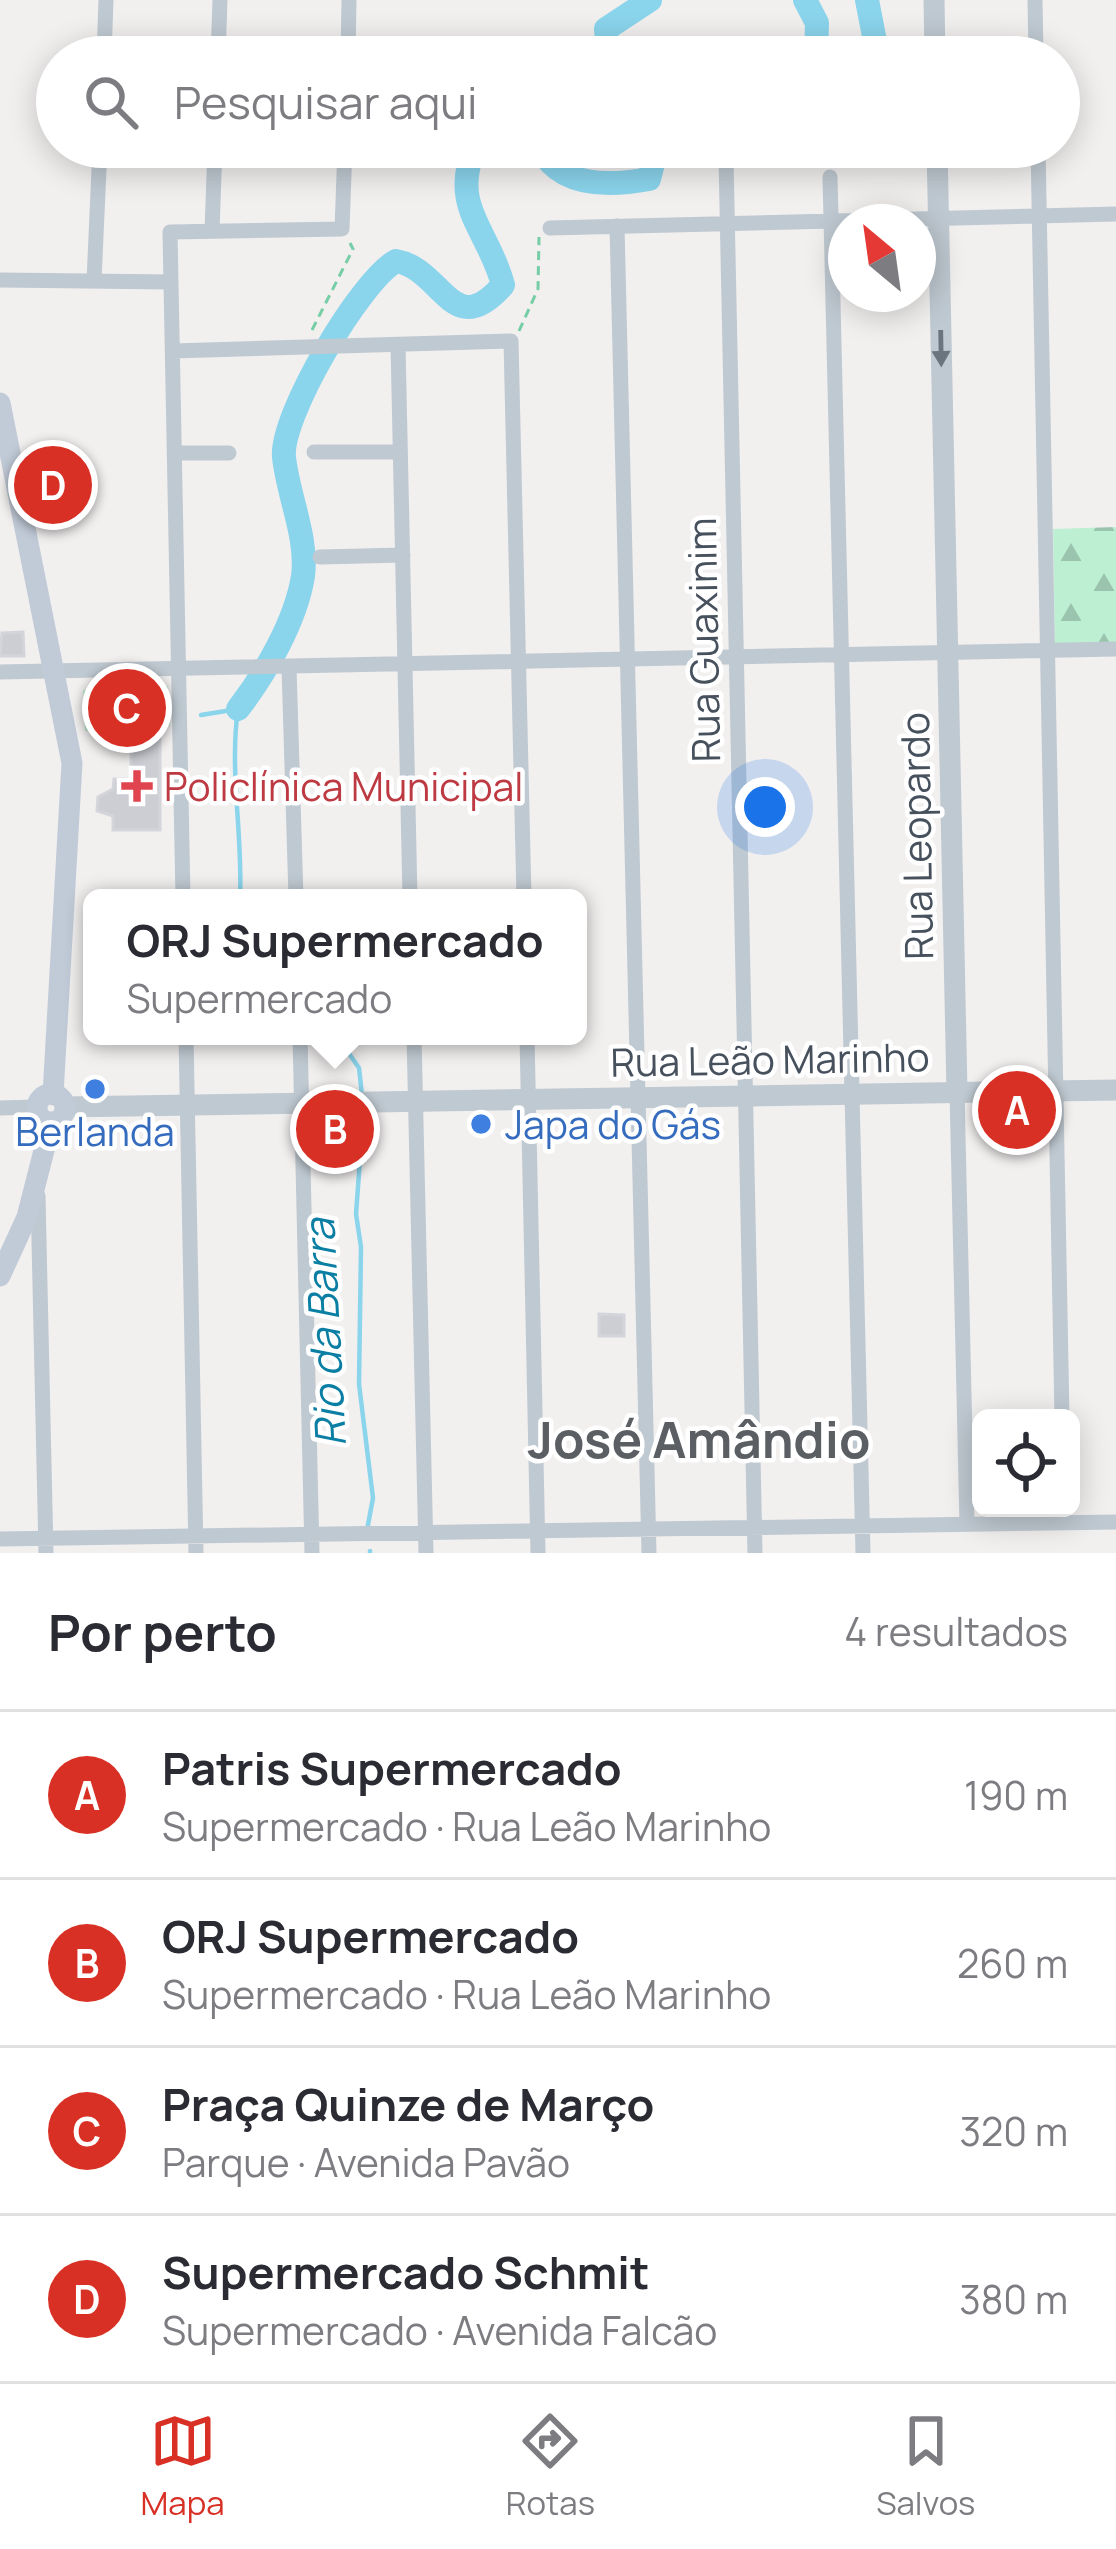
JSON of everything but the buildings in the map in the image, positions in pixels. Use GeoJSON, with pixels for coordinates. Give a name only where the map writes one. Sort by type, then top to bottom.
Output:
{"type":"FeatureCollection","features":[{"type":"Feature","properties":{"kind":"main road"},"geometry":{"type":"LineString","coordinates":[[0,403],[57,672],[72,790],[52,1108],[38,1180],[0,1276]]}},
{"type":"Feature","properties":{"kind":"street"},"geometry":{"type":"LineString","coordinates":[[105,36],[106,0]]}},
{"type":"Feature","properties":{"kind":"street"},"geometry":{"type":"LineString","coordinates":[[219,36],[220,0]]}},
{"type":"Feature","properties":{"kind":"street"},"geometry":{"type":"LineString","coordinates":[[349,36],[350,0]]}},
{"type":"Feature","properties":{"kind":"street"},"geometry":{"type":"LineString","coordinates":[[934,0],[935,36]]}},
{"type":"Feature","properties":{"kind":"street"},"geometry":{"type":"LineString","coordinates":[[1035,0],[1036,36]]}},
{"type":"Feature","properties":{"kind":"street"},"geometry":{"type":"LineString","coordinates":[[94,281],[99,168]]}},
{"type":"Feature","properties":{"kind":"street"},"geometry":{"type":"LineString","coordinates":[[212,231],[214,168]]}},
{"type":"Feature","properties":{"kind":"street"},"geometry":{"type":"LineString","coordinates":[[183,889],[170,232],[342,229],[344,168]]}},
{"type":"Feature","properties":{"kind":"street","name":"Rua Guaxinim"},"geometry":{"type":"LineString","coordinates":[[726,168],[755,1553]]}},
{"type":"Feature","properties":{"kind":"street","name":"Rua Leopardo"},"geometry":{"type":"LineString","coordinates":[[937,168],[967,1524]]}},
{"type":"Feature","properties":{"kind":"street"},"geometry":{"type":"LineString","coordinates":[[1039,168],[1062,1409]]}},
{"type":"Feature","properties":{"kind":"street"},"geometry":{"type":"LineString","coordinates":[[830,177],[831,204]]}},
{"type":"Feature","properties":{"kind":"street"},"geometry":{"type":"LineString","coordinates":[[938,218],[1116,214]]}},
{"type":"Feature","properties":{"kind":"street"},"geometry":{"type":"LineString","coordinates":[[550,228],[828,221]]}},
{"type":"Feature","properties":{"kind":"street"},"geometry":{"type":"LineString","coordinates":[[617,226],[649,1553]]}},
{"type":"Feature","properties":{"kind":"street"},"geometry":{"type":"LineString","coordinates":[[0,280],[171,282]]}},
{"type":"Feature","properties":{"kind":"street"},"geometry":{"type":"LineString","coordinates":[[833,312],[863,1553]]}},
{"type":"Feature","properties":{"kind":"street"},"geometry":{"type":"LineString","coordinates":[[172,351],[511,341],[524,889]]}},
{"type":"Feature","properties":{"kind":"street"},"geometry":{"type":"LineString","coordinates":[[398,345],[410,889]]}},
{"type":"Feature","properties":{"kind":"street"},"geometry":{"type":"LineString","coordinates":[[314,452],[400,452]]}},
{"type":"Feature","properties":{"kind":"street"},"geometry":{"type":"LineString","coordinates":[[175,454],[229,453]]}},
{"type":"Feature","properties":{"kind":"street"},"geometry":{"type":"LineString","coordinates":[[320,557],[403,555]]}},
{"type":"Feature","properties":{"kind":"street"},"geometry":{"type":"LineString","coordinates":[[0,672],[1116,649]]}},
{"type":"Feature","properties":{"kind":"street"},"geometry":{"type":"LineString","coordinates":[[289,667],[296,889]]}},
{"type":"Feature","properties":{"kind":"street"},"geometry":{"type":"LineString","coordinates":[[186,1045],[196,1545]]}},
{"type":"Feature","properties":{"kind":"street"},"geometry":{"type":"LineString","coordinates":[[300,1045],[312,1553]]}},
{"type":"Feature","properties":{"kind":"street"},"geometry":{"type":"LineString","coordinates":[[413,1045],[426,1553]]}},
{"type":"Feature","properties":{"kind":"street"},"geometry":{"type":"LineString","coordinates":[[526,1045],[538,1553]]}},
{"type":"Feature","properties":{"kind":"street","name":"Rua Leão Marinho"},"geometry":{"type":"LineString","coordinates":[[52,1108],[1116,1090]]}},
{"type":"Feature","properties":{"kind":"street"},"geometry":{"type":"LineString","coordinates":[[0,1108],[52,1108]]}},
{"type":"Feature","properties":{"kind":"street"},"geometry":{"type":"LineString","coordinates":[[38,1180],[46,1546]]}},
{"type":"Feature","properties":{"kind":"street"},"geometry":{"type":"LineString","coordinates":[[0,1539],[46,1546],[196,1545],[312,1534],[967,1524],[1052,1517]]}},
{"type":"Feature","properties":{"kind":"street"},"geometry":{"type":"LineString","coordinates":[[1073,1517],[1116,1522]]}},
{"type":"Feature","properties":{"kind":"path"},"geometry":{"type":"LineString","coordinates":[[511,341],[533,305],[539,237],[550,228]]}},
{"type":"Feature","properties":{"kind":"path"},"geometry":{"type":"LineString","coordinates":[[303,347],[351,254],[342,229]]}},
{"type":"Feature","properties":{"kind":"green space"},"geometry":{"type":"Polygon","coordinates":[[[1116,527],[1116,644],[1055,646],[1053,529],[1116,527]]]}},
{"type":"Feature","properties":{"kind":"green space"},"geometry":{"type":"Polygon","coordinates":[[[168,686],[170,726],[85,731],[83,690],[168,686]]]}},
{"type":"Feature","properties":{"kind":"waterway","name":"Rio da Barra"},"geometry":{"type":"LineString","coordinates":[[606,36],[606,29],[650,0]]}},
{"type":"Feature","properties":{"kind":"waterway","name":"Rio da Barra"},"geometry":{"type":"LineString","coordinates":[[805,0],[817,23],[817,36]]}},
{"type":"Feature","properties":{"kind":"waterway","name":"Rio da Barra"},"geometry":{"type":"LineString","coordinates":[[867,0],[874,36]]}},
{"type":"Feature","properties":{"kind":"waterway","name":"Rio da Barra"},"geometry":{"type":"LineString","coordinates":[[238,709],[278,646],[299,593],[303,546],[286,472],[286,438],[325,351],[363,294],[396,261],[425,276],[459,305],[471,307],[486,301],[503,285],[469,203],[468,168]]}},
{"type":"Feature","properties":{"kind":"waterway","name":"Rio da Barra"},"geometry":{"type":"LineString","coordinates":[[557,168],[603,183],[649,179],[652,168]]}},
{"type":"Feature","properties":{"kind":"waterway","name":"Rio da Barra"},"geometry":{"type":"LineString","coordinates":[[201,715],[238,709],[240,889]]}},
{"type":"Feature","properties":{"kind":"waterway","name":"Rio da Barra"},"geometry":{"type":"LineString","coordinates":[[343,1045],[359,1068],[362,1095]]}},
{"type":"Feature","properties":{"kind":"waterway","name":"Rio da Barra"},"geometry":{"type":"LineString","coordinates":[[362,1133],[356,1214],[361,1247],[359,1384],[373,1498],[367,1530]]}},
{"type":"Feature","properties":{"kind":"place","name":"Supermercado Schmit"},"geometry":{"type":"Point","coordinates":[53,485]}},
{"type":"Feature","properties":{"kind":"place","name":"Praça Quinze de Março"},"geometry":{"type":"Point","coordinates":[127,708]}},
{"type":"Feature","properties":{"kind":"place","name":"Policlínica Municipal"},"geometry":{"type":"Point","coordinates":[137,786]}},
{"type":"Feature","properties":{"kind":"place","name":"Berlanda"},"geometry":{"type":"Point","coordinates":[95,1089]}},
{"type":"Feature","properties":{"kind":"place","name":"Patris Supermercado"},"geometry":{"type":"Point","coordinates":[1017,1110]}},
{"type":"Feature","properties":{"kind":"place","name":"Japa do Gás"},"geometry":{"type":"Point","coordinates":[481,1124]}},
{"type":"Feature","properties":{"kind":"place","name":"ORJ Supermercado"},"geometry":{"type":"Point","coordinates":[335,1129]}},
{"type":"Feature","properties":{"kind":"district","name":"José Amândio"},"geometry":{"type":"Point","coordinates":[699,1438]}}]}
